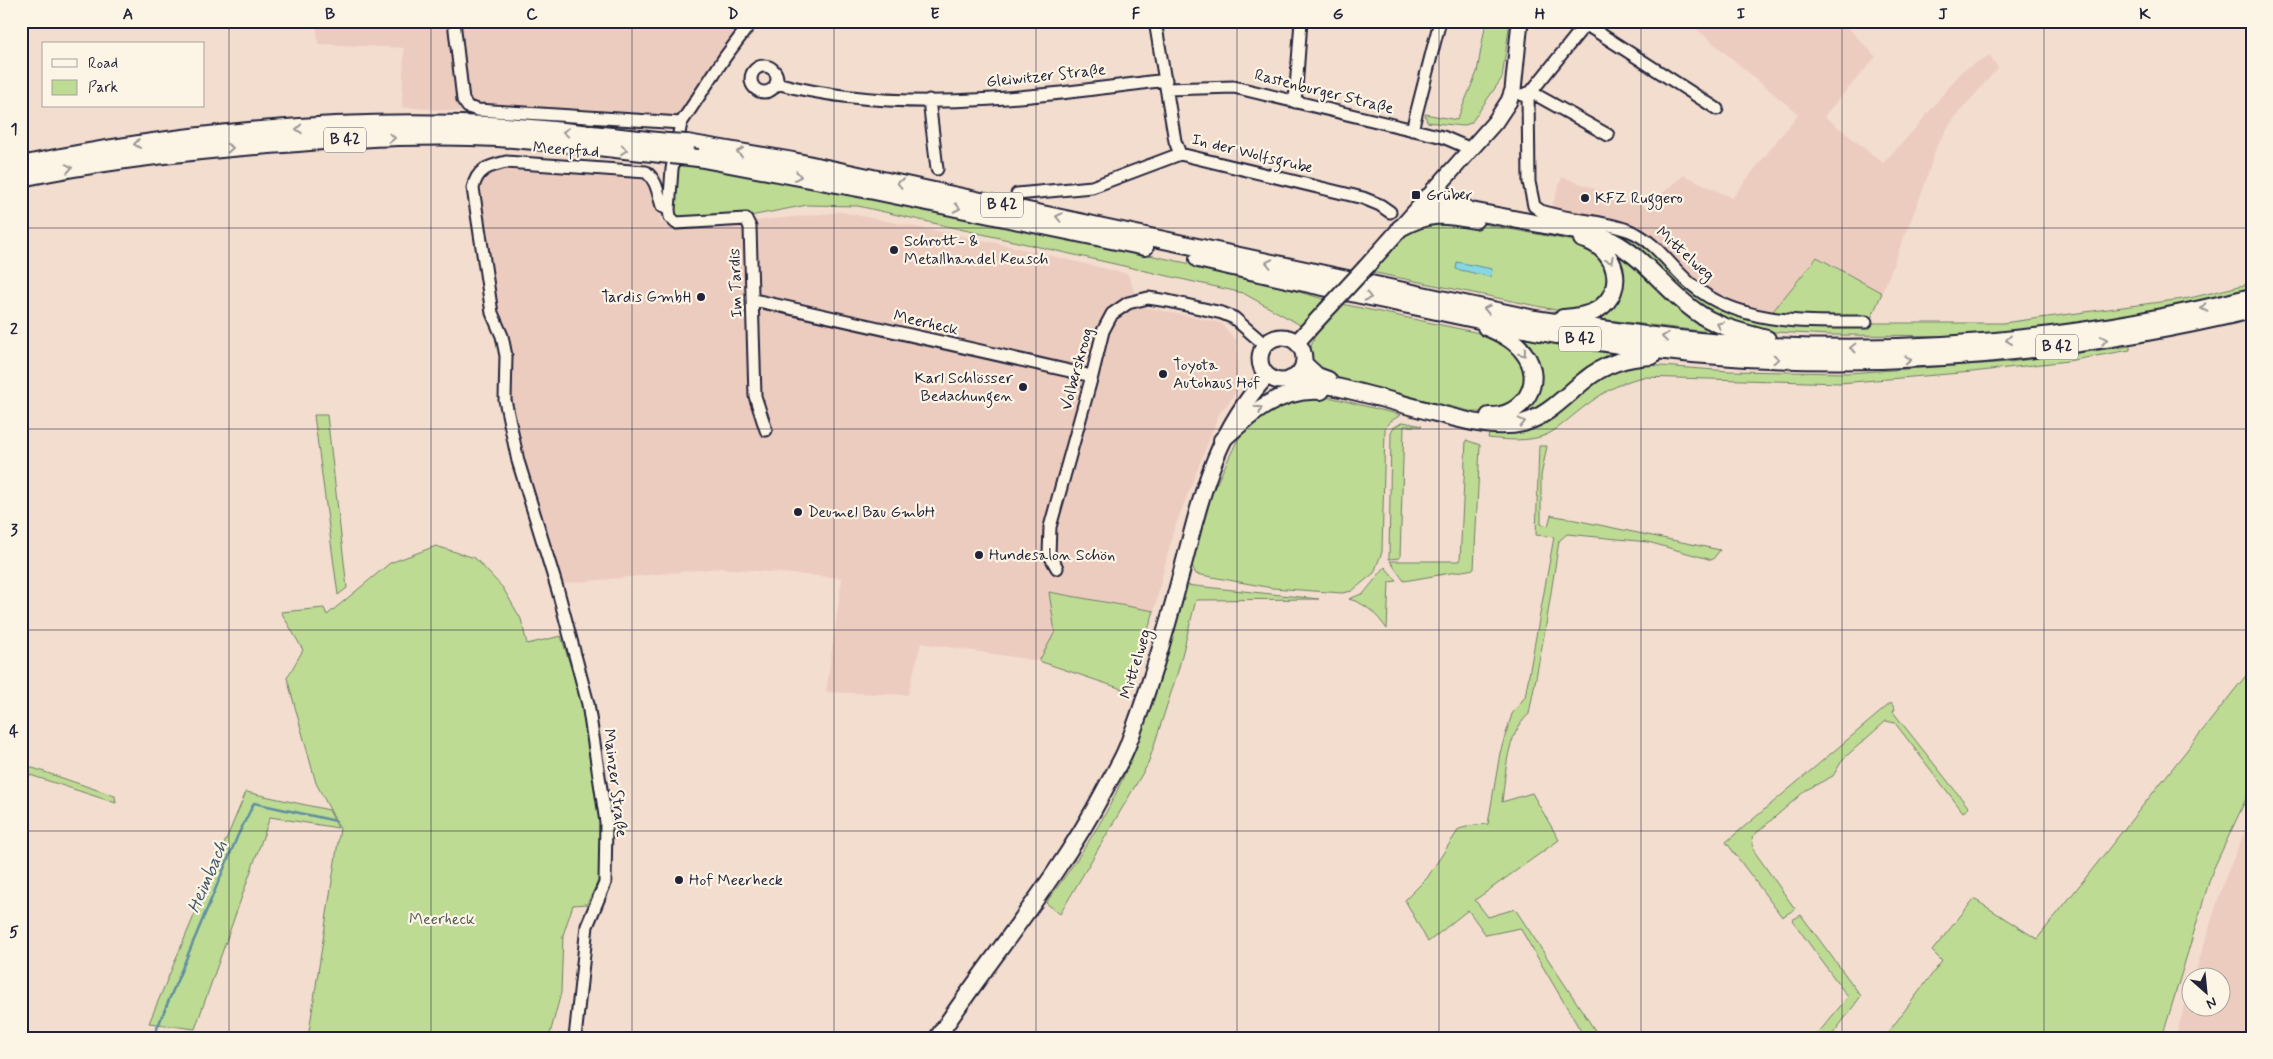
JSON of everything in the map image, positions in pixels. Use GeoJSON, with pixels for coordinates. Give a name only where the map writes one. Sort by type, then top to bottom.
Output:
{"type":"FeatureCollection","features":[{"type":"Feature","properties":{"kind":"highway","name":"B 42"},"geometry":{"type":"LineString","coordinates":[[21,165],[146,143],[218,135],[355,124],[491,125],[669,148],[698,158],[1020,221],[1468,318],[1551,334],[1692,354],[1752,358],[1859,361],[1971,357],[2106,340],[2193,324],[2252,310]]}},
{"type":"Feature","properties":{"kind":"highway","name":"B 42"},"geometry":{"type":"LineString","coordinates":[[21,178],[148,156],[219,148],[354,139],[496,138],[669,148],[686,143],[793,161],[1535,319],[1690,340],[1801,347],[1894,347],[2002,341],[2148,320],[2252,297]]}},
{"type":"Feature","properties":{"kind":"highway"},"geometry":{"type":"LineString","coordinates":[[1431,193],[1436,209],[1446,215]]}},
{"type":"Feature","properties":{"kind":"highway"},"geometry":{"type":"LineString","coordinates":[[1431,193],[1471,211],[1602,236],[1639,257],[1695,311],[1718,324],[1801,347]]}},
{"type":"Feature","properties":{"kind":"highway"},"geometry":{"type":"LineString","coordinates":[[1400,228],[1426,216],[1446,215],[1585,240],[1596,244],[1608,255],[1616,272],[1616,280],[1611,297],[1605,305],[1585,315],[1535,319]]}},
{"type":"Feature","properties":{"kind":"highway"},"geometry":{"type":"LineString","coordinates":[[1304,364],[1317,376],[1323,378],[1458,412],[1495,416],[1512,412],[1525,401],[1532,388],[1533,374],[1529,360],[1514,342],[1468,318]]}},
{"type":"Feature","properties":{"kind":"highway"},"geometry":{"type":"LineString","coordinates":[[1292,380],[1356,393],[1465,420],[1512,424],[1530,421],[1545,413],[1585,379],[1611,364],[1641,356],[1692,354]]}},
{"type":"Feature","properties":{"kind":"highway"},"geometry":{"type":"LineString","coordinates":[[1222,440],[1254,412],[1278,398],[1308,391],[1342,394],[1356,393]]}},
{"type":"Feature","properties":{"kind":"main road"},"geometry":{"type":"LineString","coordinates":[[1297,342],[1495,122],[1509,102],[1512,95],[1520,21]]}},
{"type":"Feature","properties":{"kind":"main road"},"geometry":{"type":"LineString","coordinates":[[1280,337],[1289,338],[1297,342],[1304,352],[1304,364],[1300,373],[1292,380],[1278,381],[1267,376],[1260,363],[1261,353],[1265,345],[1272,339],[1280,337]]}},
{"type":"Feature","properties":{"kind":"main road","name":"Mittelweg"},"geometry":{"type":"LineString","coordinates":[[937,1038],[967,992],[1053,876],[1086,825],[1126,749],[1152,676],[1204,490],[1222,440],[1246,400],[1267,376]]}},
{"type":"Feature","properties":{"kind":"street"},"geometry":{"type":"LineString","coordinates":[[454,21],[462,100],[468,107],[478,110],[681,123]]}},
{"type":"Feature","properties":{"kind":"street"},"geometry":{"type":"LineString","coordinates":[[669,210],[672,169],[681,123],[724,57],[752,21]]}},
{"type":"Feature","properties":{"kind":"street"},"geometry":{"type":"LineString","coordinates":[[1155,21],[1175,141],[1180,154]]}},
{"type":"Feature","properties":{"kind":"street"},"geometry":{"type":"LineString","coordinates":[[1295,102],[1301,21]]}},
{"type":"Feature","properties":{"kind":"street"},"geometry":{"type":"LineString","coordinates":[[1412,130],[1440,21]]}},
{"type":"Feature","properties":{"kind":"street"},"geometry":{"type":"LineString","coordinates":[[1529,93],[1587,23],[1717,109]]}},
{"type":"Feature","properties":{"kind":"street","name":"Gleiwitzer Straße"},"geometry":{"type":"LineString","coordinates":[[776,84],[814,93],[865,99],[929,100],[1037,96],[1167,84]]}},
{"type":"Feature","properties":{"kind":"street","name":"Rastenburger Straße"},"geometry":{"type":"LineString","coordinates":[[1167,84],[1234,87],[1443,137],[1471,149]]}},
{"type":"Feature","properties":{"kind":"street"},"geometry":{"type":"LineString","coordinates":[[1512,95],[1529,93],[1608,135]]}},
{"type":"Feature","properties":{"kind":"street","name":"Mittelweg"},"geometry":{"type":"LineString","coordinates":[[1529,93],[1529,182],[1534,206],[1541,211],[1631,231],[1649,242],[1684,278],[1712,301],[1748,314],[1770,319],[1866,322]]}},
{"type":"Feature","properties":{"kind":"street"},"geometry":{"type":"LineString","coordinates":[[929,100],[937,169]]}},
{"type":"Feature","properties":{"kind":"street","name":"In der Wolfsgrube"},"geometry":{"type":"LineString","coordinates":[[1017,194],[1092,187],[1180,154],[1363,198],[1380,205],[1390,212]]}},
{"type":"Feature","properties":{"kind":"street","name":"Meerpfad"},"geometry":{"type":"LineString","coordinates":[[558,592],[518,461],[505,400],[506,356],[502,336],[492,313],[473,188],[474,182],[488,166],[506,162],[646,172],[652,176],[655,182],[662,206],[669,210]]}},
{"type":"Feature","properties":{"kind":"street","name":"Im Tardis"},"geometry":{"type":"LineString","coordinates":[[669,210],[670,217],[676,223],[746,219],[750,227],[754,300],[755,396],[766,430]]}},
{"type":"Feature","properties":{"kind":"street","name":"Volberskroog"},"geometry":{"type":"LineString","coordinates":[[1057,568],[1050,554],[1050,527],[1092,376],[1102,331],[1112,314],[1128,303],[1148,298],[1222,313],[1234,318],[1265,345]]}},
{"type":"Feature","properties":{"kind":"street","name":"Meerheck"},"geometry":{"type":"LineString","coordinates":[[754,300],[1092,376]]}},
{"type":"Feature","properties":{"kind":"street","name":"Mainzer Straße"},"geometry":{"type":"LineString","coordinates":[[558,592],[588,704],[606,822],[605,883],[587,926],[575,1038]]}},
{"type":"Feature","properties":{"kind":"shaded area"},"geometry":{"type":"Polygon","coordinates":[[[316,21],[752,21],[682,129],[402,107],[404,48],[318,44],[316,21]]]}},
{"type":"Feature","properties":{"kind":"shaded area"},"geometry":{"type":"Polygon","coordinates":[[[1687,21],[1842,21],[1876,57],[1824,116],[1883,163],[1914,130],[1962,71],[1990,55],[1998,68],[1952,121],[1936,147],[1924,187],[1882,293],[1817,257],[1769,316],[1712,299],[1550,212],[1562,177],[1646,207],[1684,175],[1732,198],[1798,114],[1687,21]]]}},
{"type":"Feature","properties":{"kind":"shaded area"},"geometry":{"type":"Polygon","coordinates":[[[495,169],[647,180],[656,194],[661,223],[687,228],[841,212],[1001,244],[1128,274],[1140,306],[1221,323],[1237,341],[1237,390],[1219,414],[1173,532],[1154,611],[1050,592],[1055,632],[1039,661],[921,643],[908,695],[826,692],[842,578],[720,568],[560,584],[508,401],[509,362],[489,259],[481,185],[495,169]]]}},
{"type":"Feature","properties":{"kind":"shaded area"},"geometry":{"type":"Polygon","coordinates":[[[2252,814],[2252,1038],[2179,1038],[2176,1035],[2182,1016],[2230,1016],[2230,966],[2197,966],[2224,881],[2252,814]]]}},
{"type":"Feature","properties":{"kind":"green space"},"geometry":{"type":"Polygon","coordinates":[[[1486,21],[1510,21],[1502,78],[1471,123],[1462,126],[1427,122],[1425,114],[1457,120],[1477,72],[1486,21]]]}},
{"type":"Feature","properties":{"kind":"green space"},"geometry":{"type":"Polygon","coordinates":[[[678,162],[871,195],[1228,272],[1324,299],[1302,326],[1243,293],[858,206],[807,205],[745,217],[680,220],[672,211],[678,162]]]}},
{"type":"Feature","properties":{"kind":"green space"},"geometry":{"type":"Polygon","coordinates":[[[1550,212],[1625,225],[1712,299],[1769,316],[1817,257],[1882,293],[1869,323],[2003,323],[2190,298],[2252,283],[2252,291],[2088,324],[1972,336],[1830,335],[1757,331],[1706,312],[1674,285],[1550,212]]]}},
{"type":"Feature","properties":{"kind":"green space"},"geometry":{"type":"Polygon","coordinates":[[[1455,219],[1580,242],[1599,252],[1611,276],[1604,296],[1583,310],[1561,311],[1371,272],[1395,243],[1416,225],[1455,219]]]}},
{"type":"Feature","properties":{"kind":"green space"},"geometry":{"type":"Polygon","coordinates":[[[1607,245],[1726,334],[1590,318],[1612,303],[1607,245]]]}},
{"type":"Feature","properties":{"kind":"green space"},"geometry":{"type":"Polygon","coordinates":[[[1342,304],[1484,334],[1510,347],[1515,352],[1522,364],[1528,384],[1513,405],[1486,412],[1474,412],[1335,379],[1311,363],[1310,354],[1311,345],[1319,330],[1342,304]]]}},
{"type":"Feature","properties":{"kind":"green space"},"geometry":{"type":"Polygon","coordinates":[[[1515,337],[1619,355],[1535,412],[1510,418],[1535,397],[1515,337]]]}},
{"type":"Feature","properties":{"kind":"green space"},"geometry":{"type":"Polygon","coordinates":[[[2130,346],[2130,350],[2068,361],[1972,372],[1840,383],[1643,377],[1607,391],[1546,435],[1525,440],[1488,438],[1490,430],[1506,431],[1613,372],[1631,366],[1648,365],[1729,371],[1848,373],[2010,362],[2130,346]]]}},
{"type":"Feature","properties":{"kind":"green space"},"geometry":{"type":"Polygon","coordinates":[[[1317,397],[1333,398],[1401,415],[1389,422],[1385,429],[1382,552],[1374,573],[1352,591],[1342,593],[1272,588],[1196,574],[1191,564],[1210,497],[1237,441],[1247,427],[1285,403],[1317,397]]]}},
{"type":"Feature","properties":{"kind":"green space"},"geometry":{"type":"Polygon","coordinates":[[[314,415],[327,415],[347,588],[338,595],[314,415]]]}},
{"type":"Feature","properties":{"kind":"green space"},"geometry":{"type":"Polygon","coordinates":[[[1403,422],[1422,426],[1404,426],[1400,558],[1389,559],[1391,433],[1393,428],[1403,422]]]}},
{"type":"Feature","properties":{"kind":"green space"},"geometry":{"type":"Polygon","coordinates":[[[1466,440],[1480,445],[1474,569],[1404,581],[1390,561],[1460,561],[1466,440]]]}},
{"type":"Feature","properties":{"kind":"green space"},"geometry":{"type":"Polygon","coordinates":[[[1539,446],[1547,446],[1541,476],[1541,524],[1548,526],[1551,515],[1720,550],[1712,560],[1648,542],[1567,534],[1559,541],[1546,625],[1529,714],[1521,723],[1511,743],[1502,802],[1532,793],[1559,840],[1475,900],[1488,917],[1515,909],[1600,1038],[1585,1038],[1520,928],[1486,935],[1468,910],[1428,942],[1405,900],[1427,878],[1459,829],[1488,824],[1500,753],[1512,714],[1525,697],[1554,537],[1536,535],[1539,446]]]}},
{"type":"Feature","properties":{"kind":"green space","name":"Meerheck"},"geometry":{"type":"Polygon","coordinates":[[[436,546],[475,558],[503,588],[521,619],[527,644],[561,636],[581,699],[604,833],[604,869],[587,904],[573,905],[563,935],[561,993],[550,1034],[547,1035],[547,1038],[308,1038],[340,829],[316,783],[287,678],[303,650],[281,612],[324,608],[327,615],[390,563],[436,546]]]}},
{"type":"Feature","properties":{"kind":"green space"},"geometry":{"type":"Polygon","coordinates":[[[1385,567],[1397,581],[1389,582],[1387,629],[1371,610],[1349,599],[1364,593],[1385,567]]]}},
{"type":"Feature","properties":{"kind":"green space"},"geometry":{"type":"Polygon","coordinates":[[[1186,585],[1319,599],[1196,600],[1178,671],[1148,764],[1060,914],[1046,903],[1097,828],[1132,757],[1158,684],[1186,585]]]}},
{"type":"Feature","properties":{"kind":"green space"},"geometry":{"type":"Polygon","coordinates":[[[1049,592],[1154,611],[1128,691],[1039,661],[1055,632],[1049,592]]]}},
{"type":"Feature","properties":{"kind":"green space"},"geometry":{"type":"Polygon","coordinates":[[[2252,668],[2252,786],[2212,872],[2184,966],[2180,966],[2180,978],[2162,1038],[1941,1038],[1932,1033],[1929,1038],[1884,1038],[1942,961],[1932,951],[1974,899],[2037,939],[2252,668]]]}},
{"type":"Feature","properties":{"kind":"green space"},"geometry":{"type":"Polygon","coordinates":[[[1891,703],[1895,709],[1893,712],[1969,808],[1963,812],[1895,723],[1886,721],[1843,759],[1833,776],[1806,790],[1752,837],[1754,851],[1795,909],[1782,917],[1726,842],[1891,703]]]}},
{"type":"Feature","properties":{"kind":"green space"},"geometry":{"type":"Polygon","coordinates":[[[21,764],[115,796],[116,803],[21,772],[21,764]]]}},
{"type":"Feature","properties":{"kind":"green space"},"geometry":{"type":"Polygon","coordinates":[[[246,792],[329,810],[338,828],[270,817],[195,1029],[149,1023],[246,792]]]}},
{"type":"Feature","properties":{"kind":"green space"},"geometry":{"type":"Polygon","coordinates":[[[1801,915],[1861,996],[1830,1038],[1814,1038],[1848,997],[1792,920],[1801,915]]]}},
{"type":"Feature","properties":{"kind":"water"},"geometry":{"type":"Polygon","coordinates":[[[1457,262],[1492,269],[1491,277],[1456,269],[1457,262]]]}},
{"type":"Feature","properties":{"kind":"waterway","name":"Heimbach"},"geometry":{"type":"LineString","coordinates":[[153,1038],[238,835],[254,803],[336,821]]}},
{"type":"Feature","properties":{"kind":"place","name":"Grüber"},"geometry":{"type":"Point","coordinates":[1416,195]}},
{"type":"Feature","properties":{"kind":"place","name":"KFZ Ruggero"},"geometry":{"type":"Point","coordinates":[1585,198]}},
{"type":"Feature","properties":{"kind":"place","name":"Schrott- & Metallhandel Keusch"},"geometry":{"type":"Point","coordinates":[894,250]}},
{"type":"Feature","properties":{"kind":"place","name":"Tardis GmbH"},"geometry":{"type":"Point","coordinates":[701,297]}},
{"type":"Feature","properties":{"kind":"place","name":"Toyota Autohaus Hof"},"geometry":{"type":"Point","coordinates":[1163,374]}},
{"type":"Feature","properties":{"kind":"place","name":"Karl Schlösser Bedachungen"},"geometry":{"type":"Point","coordinates":[1023,387]}},
{"type":"Feature","properties":{"kind":"place","name":"Deumel Bau GmbH"},"geometry":{"type":"Point","coordinates":[798,512]}},
{"type":"Feature","properties":{"kind":"place","name":"Hundesalon Schön"},"geometry":{"type":"Point","coordinates":[979,555]}},
{"type":"Feature","properties":{"kind":"place","name":"Hof Meerheck"},"geometry":{"type":"Point","coordinates":[679,880]}}]}
